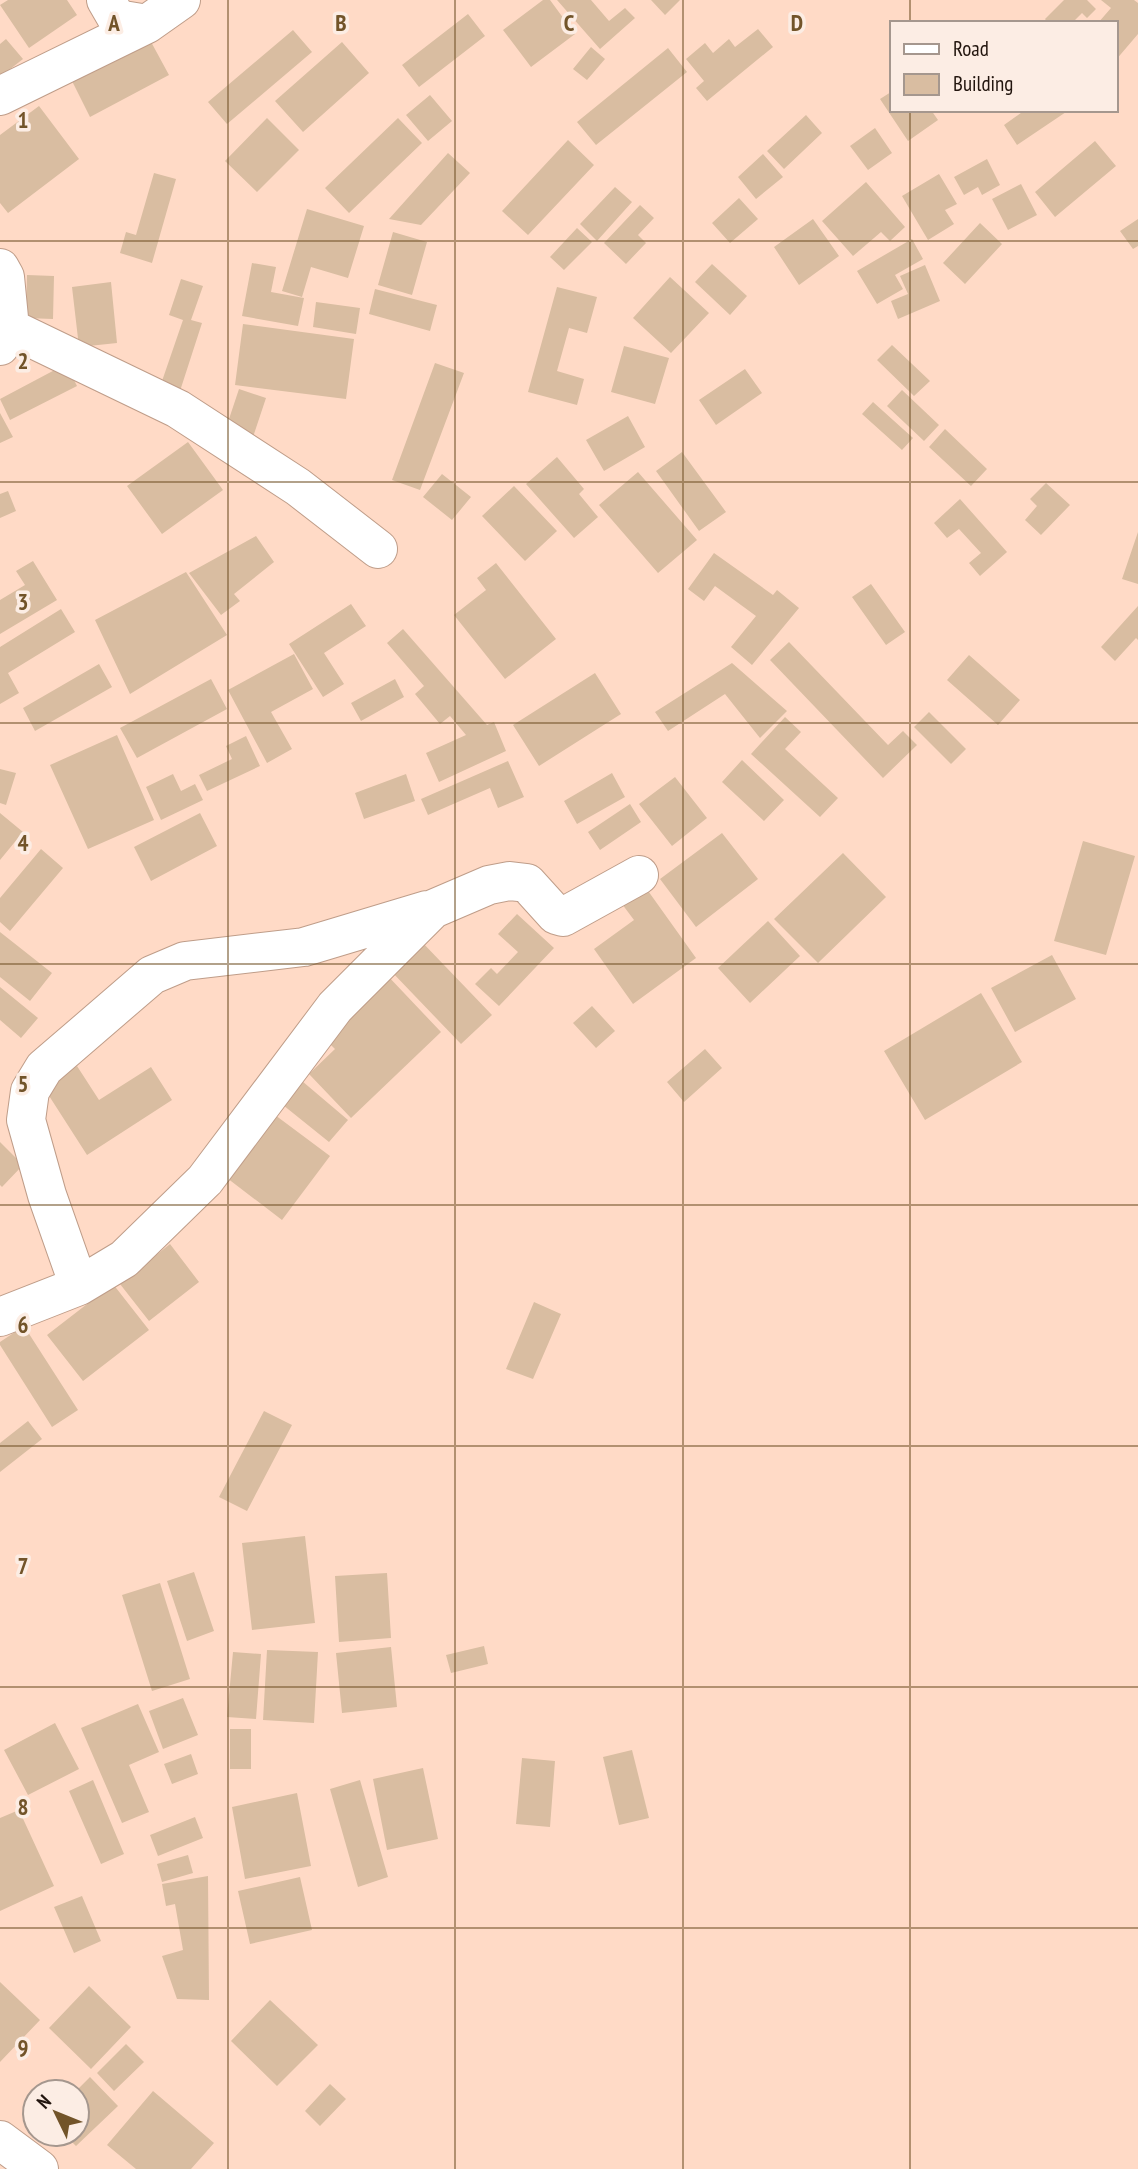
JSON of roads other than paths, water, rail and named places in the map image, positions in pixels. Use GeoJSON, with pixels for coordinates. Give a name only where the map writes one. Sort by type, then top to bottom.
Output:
{"type":"FeatureCollection","features":[{"type":"Feature","properties":{"kind":"street"},"geometry":{"type":"LineString","coordinates":[[106,0],[117,19],[147,24]]}},
{"type":"Feature","properties":{"kind":"street"},"geometry":{"type":"LineString","coordinates":[[0,96],[147,24],[181,0]]}},
{"type":"Feature","properties":{"kind":"street"},"geometry":{"type":"LineString","coordinates":[[0,268],[5,277],[5,337],[178,408],[298,487],[378,549]]}},
{"type":"Feature","properties":{"kind":"street"},"geometry":{"type":"LineString","coordinates":[[79,1286],[47,1195],[26,1120],[30,1091],[44,1068],[152,975],[184,961],[304,947],[433,909],[489,885],[510,881],[527,883],[556,915],[563,917],[639,875]]}},
{"type":"Feature","properties":{"kind":"street"},"geometry":{"type":"LineString","coordinates":[[0,1317],[79,1286],[124,1259],[205,1180],[335,1007],[433,909]]}},
{"type":"Feature","properties":{"kind":"street"},"geometry":{"type":"LineString","coordinates":[[0,2140],[39,2169]]}}]}
